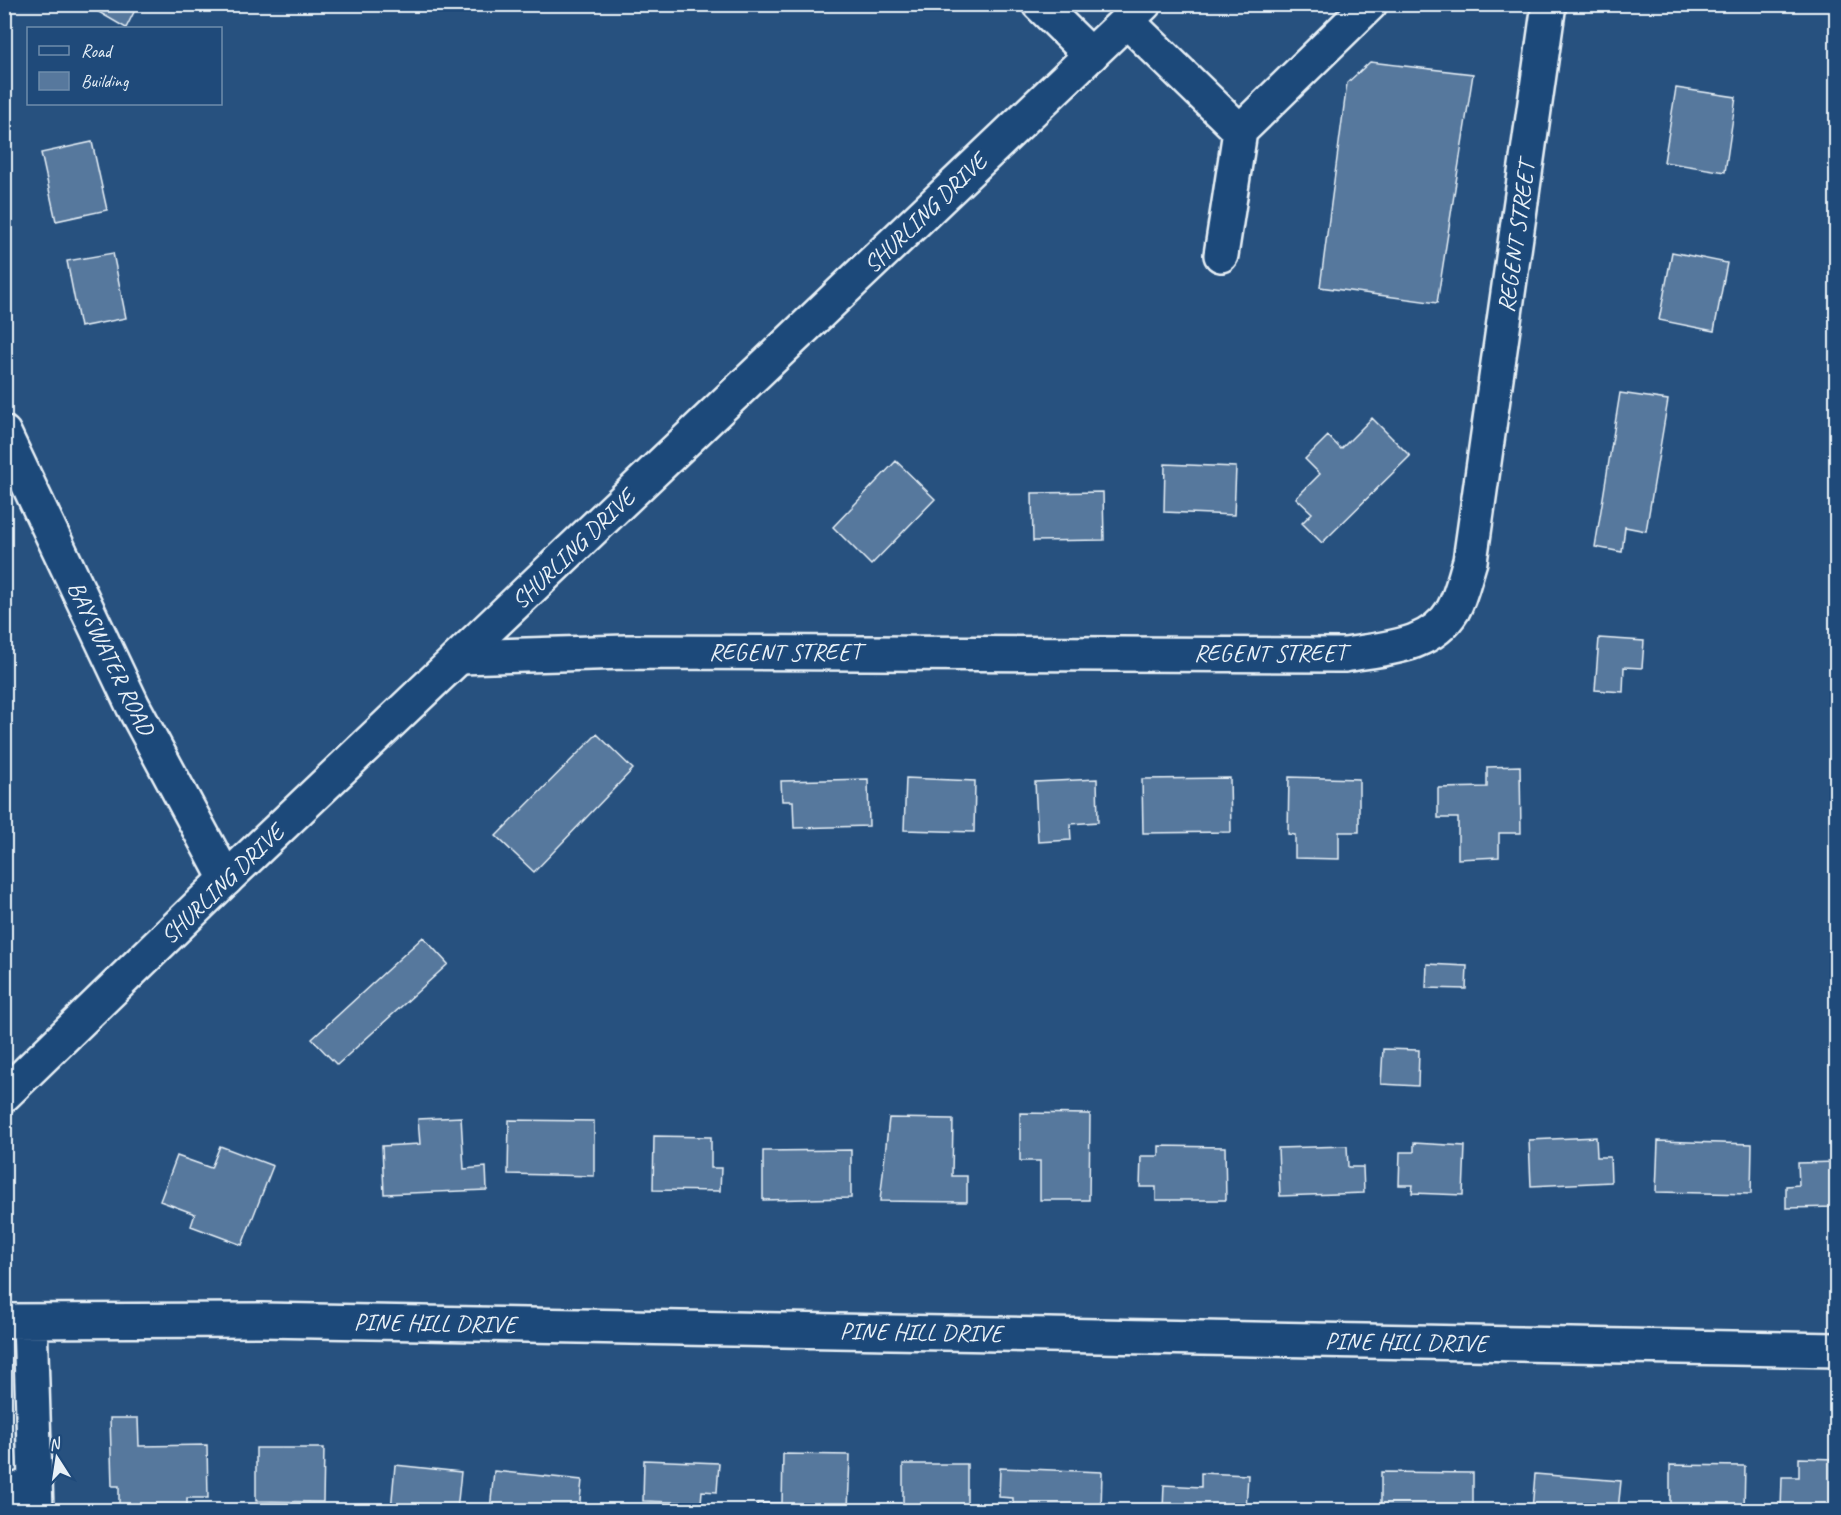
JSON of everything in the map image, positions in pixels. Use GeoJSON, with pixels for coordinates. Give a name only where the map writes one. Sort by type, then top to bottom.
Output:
{"type":"FeatureCollection","features":[{"type":"Feature","properties":{"kind":"street"},"geometry":{"type":"LineString","coordinates":[[1040,4],[1091,55]]}},
{"type":"Feature","properties":{"kind":"street"},"geometry":{"type":"LineString","coordinates":[[1221,255],[1240,131],[1370,4]]}},
{"type":"Feature","properties":{"kind":"street","name":"REGENT STREET"},"geometry":{"type":"LineString","coordinates":[[460,657],[626,652],[1345,655],[1413,643],[1437,631],[1454,609],[1470,561],[1549,4]]}},
{"type":"Feature","properties":{"kind":"street"},"geometry":{"type":"LineString","coordinates":[[1136,13],[1240,131]]}},
{"type":"Feature","properties":{"kind":"street","name":"SHURLING DRIVE"},"geometry":{"type":"LineString","coordinates":[[4,1095],[226,879],[1136,13]]}},
{"type":"Feature","properties":{"kind":"street","name":"BAYSWATER ROAD"},"geometry":{"type":"LineString","coordinates":[[4,433],[134,706],[226,879]]}},
{"type":"Feature","properties":{"kind":"street","name":"PINE HILL DRIVE"},"geometry":{"type":"LineString","coordinates":[[17,1321],[262,1320],[1836,1350]]}},
{"type":"Feature","properties":{"kind":"street"},"geometry":{"type":"LineString","coordinates":[[4,1495],[35,1497],[18,1399],[17,1321]]}},
{"type":"Feature","properties":{"kind":"building"},"geometry":{"type":"Polygon","coordinates":[[[85,4],[138,4],[126,27],[85,4]]]}},
{"type":"Feature","properties":{"kind":"building"},"geometry":{"type":"Polygon","coordinates":[[[1370,62],[1473,74],[1437,303],[1320,287],[1347,83],[1370,62]]]}},
{"type":"Feature","properties":{"kind":"building"},"geometry":{"type":"Polygon","coordinates":[[[1676,88],[1736,97],[1725,172],[1664,162],[1676,88]]]}},
{"type":"Feature","properties":{"kind":"building"},"geometry":{"type":"Polygon","coordinates":[[[92,142],[107,210],[56,221],[41,153],[92,142]]]}},
{"type":"Feature","properties":{"kind":"building"},"geometry":{"type":"Polygon","coordinates":[[[1672,252],[1727,263],[1714,331],[1659,320],[1672,252]]]}},
{"type":"Feature","properties":{"kind":"building"},"geometry":{"type":"Polygon","coordinates":[[[113,253],[126,318],[80,327],[67,261],[113,253]]]}},
{"type":"Feature","properties":{"kind":"building"},"geometry":{"type":"Polygon","coordinates":[[[1620,393],[1668,400],[1646,531],[1625,527],[1622,552],[1595,547],[1620,393]]]}},
{"type":"Feature","properties":{"kind":"building"},"geometry":{"type":"Polygon","coordinates":[[[1372,418],[1410,456],[1322,543],[1302,523],[1312,513],[1296,498],[1320,474],[1305,459],[1328,436],[1341,449],[1372,418]]]}},
{"type":"Feature","properties":{"kind":"building"},"geometry":{"type":"Polygon","coordinates":[[[896,461],[935,499],[871,565],[833,527],[896,461]]]}},
{"type":"Feature","properties":{"kind":"building"},"geometry":{"type":"Polygon","coordinates":[[[1165,464],[1236,467],[1234,515],[1164,512],[1165,464]]]}},
{"type":"Feature","properties":{"kind":"building"},"geometry":{"type":"Polygon","coordinates":[[[1103,492],[1104,540],[1033,541],[1032,493],[1103,492]]]}},
{"type":"Feature","properties":{"kind":"building"},"geometry":{"type":"Polygon","coordinates":[[[1599,638],[1644,641],[1642,668],[1624,667],[1623,692],[1595,690],[1599,638]]]}},
{"type":"Feature","properties":{"kind":"building"},"geometry":{"type":"Polygon","coordinates":[[[597,734],[633,769],[534,872],[496,836],[597,734]]]}},
{"type":"Feature","properties":{"kind":"building"},"geometry":{"type":"Polygon","coordinates":[[[1520,766],[1521,833],[1499,833],[1499,857],[1458,859],[1458,818],[1438,818],[1438,788],[1487,787],[1487,767],[1520,766]]]}},
{"type":"Feature","properties":{"kind":"building"},"geometry":{"type":"Polygon","coordinates":[[[1289,777],[1359,779],[1359,832],[1339,832],[1339,859],[1295,858],[1295,835],[1288,834],[1289,777]]]}},
{"type":"Feature","properties":{"kind":"building"},"geometry":{"type":"Polygon","coordinates":[[[906,778],[975,781],[974,832],[904,830],[906,778]]]}},
{"type":"Feature","properties":{"kind":"building"},"geometry":{"type":"Polygon","coordinates":[[[1230,778],[1231,832],[1143,833],[1142,779],[1230,778]]]}},
{"type":"Feature","properties":{"kind":"building"},"geometry":{"type":"Polygon","coordinates":[[[868,779],[869,826],[794,828],[793,801],[782,801],[781,781],[868,779]]]}},
{"type":"Feature","properties":{"kind":"building"},"geometry":{"type":"Polygon","coordinates":[[[1097,779],[1098,822],[1070,824],[1071,840],[1038,842],[1035,782],[1097,779]]]}},
{"type":"Feature","properties":{"kind":"building"},"geometry":{"type":"Polygon","coordinates":[[[423,937],[448,964],[337,1065],[312,1039],[423,937]]]}},
{"type":"Feature","properties":{"kind":"building"},"geometry":{"type":"Polygon","coordinates":[[[1427,964],[1467,966],[1466,989],[1426,988],[1427,964]]]}},
{"type":"Feature","properties":{"kind":"building"},"geometry":{"type":"Polygon","coordinates":[[[1383,1049],[1419,1050],[1418,1086],[1381,1084],[1383,1049]]]}},
{"type":"Feature","properties":{"kind":"building"},"geometry":{"type":"Polygon","coordinates":[[[1020,1113],[1090,1114],[1089,1200],[1040,1200],[1040,1161],[1020,1161],[1020,1113]]]}},
{"type":"Feature","properties":{"kind":"building"},"geometry":{"type":"Polygon","coordinates":[[[461,1117],[464,1169],[486,1167],[487,1190],[384,1194],[382,1146],[420,1144],[418,1119],[461,1117]]]}},
{"type":"Feature","properties":{"kind":"building"},"geometry":{"type":"Polygon","coordinates":[[[889,1118],[953,1119],[952,1176],[967,1176],[967,1202],[880,1201],[889,1118]]]}},
{"type":"Feature","properties":{"kind":"building"},"geometry":{"type":"Polygon","coordinates":[[[509,1120],[594,1121],[594,1176],[508,1174],[509,1120]]]}},
{"type":"Feature","properties":{"kind":"building"},"geometry":{"type":"Polygon","coordinates":[[[654,1136],[711,1137],[711,1168],[721,1168],[720,1191],[653,1190],[654,1136]]]}},
{"type":"Feature","properties":{"kind":"building"},"geometry":{"type":"Polygon","coordinates":[[[1596,1137],[1597,1157],[1610,1157],[1611,1182],[1531,1186],[1529,1140],[1596,1137]]]}},
{"type":"Feature","properties":{"kind":"building"},"geometry":{"type":"Polygon","coordinates":[[[1658,1141],[1752,1144],[1751,1194],[1656,1192],[1658,1141]]]}},
{"type":"Feature","properties":{"kind":"building"},"geometry":{"type":"Polygon","coordinates":[[[1414,1143],[1465,1146],[1463,1195],[1412,1193],[1413,1185],[1399,1185],[1400,1152],[1414,1152],[1414,1143]]]}},
{"type":"Feature","properties":{"kind":"building"},"geometry":{"type":"Polygon","coordinates":[[[220,1146],[273,1166],[242,1245],[191,1226],[195,1214],[160,1201],[177,1156],[211,1168],[220,1146]]]}},
{"type":"Feature","properties":{"kind":"building"},"geometry":{"type":"Polygon","coordinates":[[[1159,1146],[1225,1147],[1226,1200],[1156,1200],[1156,1187],[1140,1187],[1141,1156],[1159,1156],[1159,1146]]]}},
{"type":"Feature","properties":{"kind":"building"},"geometry":{"type":"Polygon","coordinates":[[[1347,1146],[1348,1167],[1363,1167],[1364,1193],[1280,1196],[1278,1148],[1347,1146]]]}},
{"type":"Feature","properties":{"kind":"building"},"geometry":{"type":"Polygon","coordinates":[[[851,1150],[851,1198],[763,1200],[763,1151],[851,1150]]]}},
{"type":"Feature","properties":{"kind":"building"},"geometry":{"type":"Polygon","coordinates":[[[1836,1162],[1836,1207],[1786,1208],[1786,1186],[1799,1185],[1798,1163],[1836,1162]]]}},
{"type":"Feature","properties":{"kind":"building"},"geometry":{"type":"Polygon","coordinates":[[[110,1418],[138,1418],[139,1446],[207,1445],[208,1498],[187,1498],[187,1510],[119,1510],[119,1486],[112,1486],[110,1418]]]}},
{"type":"Feature","properties":{"kind":"building"},"geometry":{"type":"Polygon","coordinates":[[[256,1448],[324,1448],[323,1502],[256,1501],[256,1448]]]}},
{"type":"Feature","properties":{"kind":"building"},"geometry":{"type":"Polygon","coordinates":[[[783,1454],[850,1455],[848,1510],[757,1510],[757,1503],[782,1503],[783,1454]]]}},
{"type":"Feature","properties":{"kind":"building"},"geometry":{"type":"Polygon","coordinates":[[[1799,1458],[1836,1459],[1836,1510],[1781,1510],[1782,1477],[1799,1477],[1799,1458]]]}},
{"type":"Feature","properties":{"kind":"building"},"geometry":{"type":"Polygon","coordinates":[[[644,1460],[719,1463],[717,1492],[702,1491],[701,1503],[643,1501],[644,1460]]]}},
{"type":"Feature","properties":{"kind":"building"},"geometry":{"type":"Polygon","coordinates":[[[903,1464],[967,1464],[967,1510],[903,1510],[903,1464]]]}},
{"type":"Feature","properties":{"kind":"building"},"geometry":{"type":"Polygon","coordinates":[[[395,1465],[461,1472],[457,1510],[391,1510],[395,1465]]]}},
{"type":"Feature","properties":{"kind":"building"},"geometry":{"type":"Polygon","coordinates":[[[1670,1465],[1745,1466],[1744,1510],[1670,1510],[1670,1465]]]}},
{"type":"Feature","properties":{"kind":"building"},"geometry":{"type":"Polygon","coordinates":[[[1000,1468],[1102,1472],[1101,1510],[1033,1510],[1034,1508],[1013,1507],[1013,1498],[999,1497],[1000,1468]]]}},
{"type":"Feature","properties":{"kind":"building"},"geometry":{"type":"Polygon","coordinates":[[[494,1471],[582,1480],[579,1510],[490,1510],[494,1471]]]}},
{"type":"Feature","properties":{"kind":"building"},"geometry":{"type":"Polygon","coordinates":[[[1381,1472],[1473,1473],[1473,1510],[1381,1510],[1381,1472]]]}},
{"type":"Feature","properties":{"kind":"building"},"geometry":{"type":"Polygon","coordinates":[[[1201,1473],[1248,1475],[1246,1510],[1163,1510],[1164,1485],[1201,1487],[1201,1473]]]}},
{"type":"Feature","properties":{"kind":"building"},"geometry":{"type":"Polygon","coordinates":[[[1535,1474],[1621,1481],[1618,1510],[1532,1510],[1535,1474]]]}}]}
